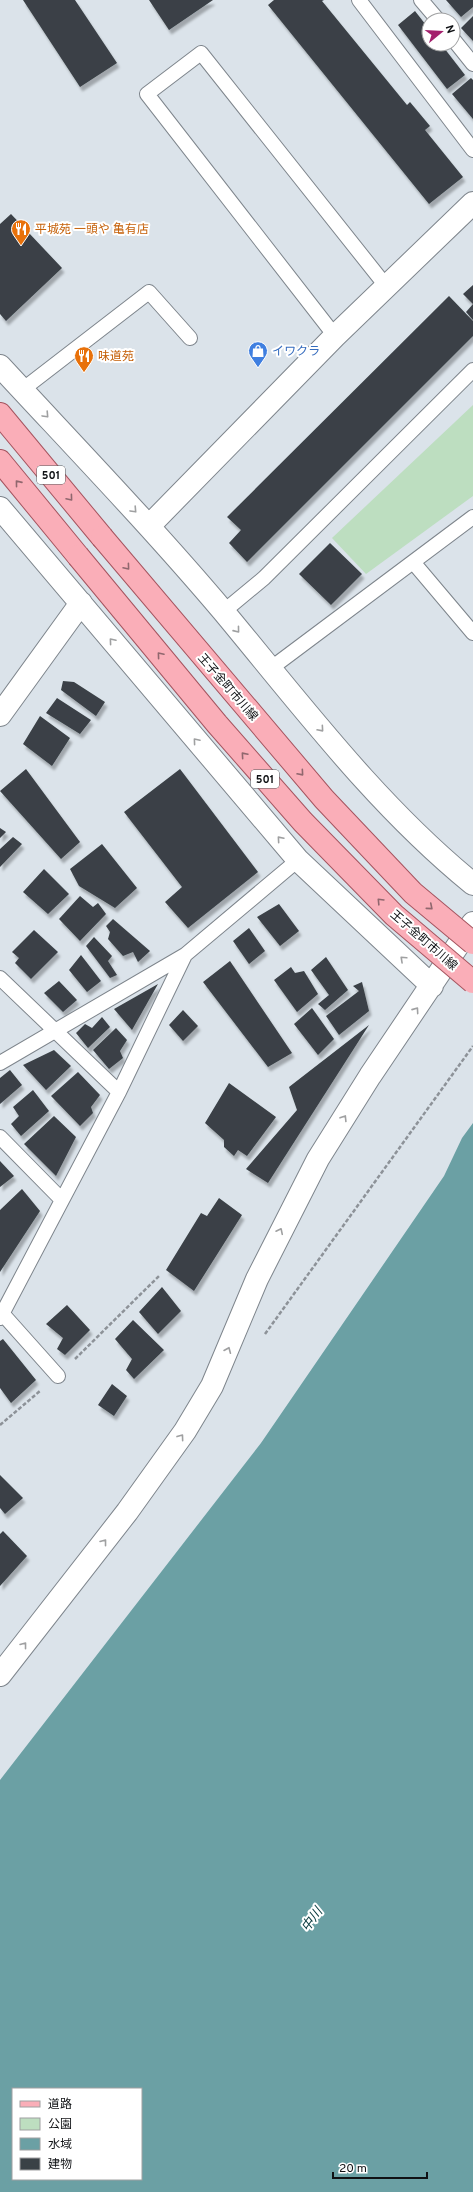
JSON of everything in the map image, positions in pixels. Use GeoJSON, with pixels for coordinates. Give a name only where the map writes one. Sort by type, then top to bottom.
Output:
{"type":"FeatureCollection","features":[{"type":"Feature","properties":{"kind":"main road","name":"王子金町市川線"},"geometry":{"type":"LineString","coordinates":[[0,414],[324,799],[413,893],[473,943]]}},
{"type":"Feature","properties":{"kind":"main road","name":"王子金町市川線"},"geometry":{"type":"LineString","coordinates":[[0,461],[217,724],[303,822],[394,915],[473,982]]}},
{"type":"Feature","properties":{"kind":"street"},"geometry":{"type":"LineString","coordinates":[[149,526],[335,336],[473,203]]}},
{"type":"Feature","properties":{"kind":"street"},"geometry":{"type":"LineString","coordinates":[[0,366],[149,526],[223,612],[270,670],[362,776],[436,853],[473,884]]}},
{"type":"Feature","properties":{"kind":"street"},"geometry":{"type":"LineString","coordinates":[[0,508],[298,860],[432,986]]}},
{"type":"Feature","properties":{"kind":"street"},"geometry":{"type":"LineString","coordinates":[[0,715],[81,603]]}},
{"type":"Feature","properties":{"kind":"street"},"geometry":{"type":"LineString","coordinates":[[0,1675],[127,1512],[186,1431],[212,1386],[257,1279],[318,1159],[370,1076],[473,923]]}},
{"type":"Feature","properties":{"kind":"lane"},"geometry":{"type":"LineString","coordinates":[[359,0],[473,150]]}},
{"type":"Feature","properties":{"kind":"lane"},"geometry":{"type":"LineString","coordinates":[[421,0],[431,12]]}},
{"type":"Feature","properties":{"kind":"lane"},"geometry":{"type":"LineString","coordinates":[[461,49],[473,64]]}},
{"type":"Feature","properties":{"kind":"lane"},"geometry":{"type":"LineString","coordinates":[[335,336],[147,94],[201,53],[386,286]]}},
{"type":"Feature","properties":{"kind":"lane"},"geometry":{"type":"LineString","coordinates":[[22,390],[149,292],[190,338]]}},
{"type":"Feature","properties":{"kind":"lane"},"geometry":{"type":"LineString","coordinates":[[223,612],[264,578],[473,370]]}},
{"type":"Feature","properties":{"kind":"lane"},"geometry":{"type":"LineString","coordinates":[[270,670],[473,517]]}},
{"type":"Feature","properties":{"kind":"lane"},"geometry":{"type":"LineString","coordinates":[[413,562],[473,633]]}},
{"type":"Feature","properties":{"kind":"lane"},"geometry":{"type":"LineString","coordinates":[[0,1063],[185,955],[298,860]]}},
{"type":"Feature","properties":{"kind":"lane"},"geometry":{"type":"LineString","coordinates":[[58,1376],[1,1314],[119,1092],[185,955]]}},
{"type":"Feature","properties":{"kind":"lane"},"geometry":{"type":"LineString","coordinates":[[0,978],[119,1092]]}},
{"type":"Feature","properties":{"kind":"lane"},"geometry":{"type":"LineString","coordinates":[[0,1137],[62,1200]]}},
{"type":"Feature","properties":{"kind":"path"},"geometry":{"type":"LineString","coordinates":[[0,1425],[58,1376],[160,1275]]}},
{"type":"Feature","properties":{"kind":"green space"},"geometry":{"type":"Polygon","coordinates":[[[473,405],[473,496],[366,574],[332,538],[473,405]]]}},
{"type":"Feature","properties":{"kind":"water","name":"中川"},"geometry":{"type":"Polygon","coordinates":[[[473,1123],[473,2192],[0,2192],[0,1780],[261,1443],[444,1176],[462,1138],[473,1123]]]}},
{"type":"Feature","properties":{"kind":"building"},"geometry":{"type":"Polygon","coordinates":[[[23,0],[75,0],[117,63],[80,87],[23,0]]]}},
{"type":"Feature","properties":{"kind":"building"},"geometry":{"type":"Polygon","coordinates":[[[149,0],[213,0],[169,30],[149,0]]]}},
{"type":"Feature","properties":{"kind":"building"},"geometry":{"type":"Polygon","coordinates":[[[274,0],[324,0],[322,1],[407,105],[410,102],[430,126],[425,130],[463,177],[429,204],[268,5],[274,0]]]}},
{"type":"Feature","properties":{"kind":"building"},"geometry":{"type":"Polygon","coordinates":[[[446,0],[473,0],[473,7],[461,17],[461,12],[457,12],[446,0]]]}},
{"type":"Feature","properties":{"kind":"building"},"geometry":{"type":"Polygon","coordinates":[[[415,11],[421,19],[421,52],[447,52],[465,75],[447,89],[398,25],[415,11]]]}},
{"type":"Feature","properties":{"kind":"building"},"geometry":{"type":"Polygon","coordinates":[[[473,16],[473,41],[461,28],[473,16]]]}},
{"type":"Feature","properties":{"kind":"building"},"geometry":{"type":"Polygon","coordinates":[[[471,78],[473,80],[473,119],[452,94],[471,78]]]}},
{"type":"Feature","properties":{"kind":"building","name":"平城苑 一頭や 亀有店"},"geometry":{"type":"Polygon","coordinates":[[[11,214],[62,268],[6,321],[0,314],[0,224],[11,214]]]}},
{"type":"Feature","properties":{"kind":"building"},"geometry":{"type":"Polygon","coordinates":[[[473,285],[473,304],[463,294],[473,285]]]}},
{"type":"Feature","properties":{"kind":"building"},"geometry":{"type":"Polygon","coordinates":[[[449,296],[473,321],[473,336],[247,562],[229,543],[241,530],[227,517],[449,296]]]}},
{"type":"Feature","properties":{"kind":"building"},"geometry":{"type":"Polygon","coordinates":[[[473,304],[473,320],[466,312],[473,304]]]}},
{"type":"Feature","properties":{"kind":"building"},"geometry":{"type":"Polygon","coordinates":[[[330,543],[362,574],[331,605],[299,574],[330,543]]]}},
{"type":"Feature","properties":{"kind":"building"},"geometry":{"type":"Polygon","coordinates":[[[63,681],[74,682],[105,702],[96,716],[61,690],[63,681]]]}},
{"type":"Feature","properties":{"kind":"building"},"geometry":{"type":"Polygon","coordinates":[[[57,698],[91,720],[80,734],[46,713],[57,698]]]}},
{"type":"Feature","properties":{"kind":"building"},"geometry":{"type":"Polygon","coordinates":[[[40,716],[70,738],[52,766],[23,744],[40,716]]]}},
{"type":"Feature","properties":{"kind":"building"},"geometry":{"type":"Polygon","coordinates":[[[26,769],[80,842],[61,859],[0,791],[26,769]]]}},
{"type":"Feature","properties":{"kind":"building"},"geometry":{"type":"Polygon","coordinates":[[[180,769],[258,872],[188,928],[165,902],[182,887],[124,812],[180,769]]]}},
{"type":"Feature","properties":{"kind":"building"},"geometry":{"type":"Polygon","coordinates":[[[0,828],[6,832],[0,838],[0,828]]]}},
{"type":"Feature","properties":{"kind":"building"},"geometry":{"type":"Polygon","coordinates":[[[13,837],[22,844],[0,867],[0,849],[13,837]]]}},
{"type":"Feature","properties":{"kind":"building"},"geometry":{"type":"Polygon","coordinates":[[[102,844],[137,888],[115,908],[79,886],[70,869],[102,844]]]}},
{"type":"Feature","properties":{"kind":"building"},"geometry":{"type":"Polygon","coordinates":[[[44,869],[69,894],[48,914],[23,892],[44,869]]]}},
{"type":"Feature","properties":{"kind":"building"},"geometry":{"type":"Polygon","coordinates":[[[80,896],[93,907],[98,903],[106,914],[80,941],[59,919],[80,896]]]}},
{"type":"Feature","properties":{"kind":"building"},"geometry":{"type":"Polygon","coordinates":[[[279,904],[299,931],[280,946],[257,917],[279,904]]]}},
{"type":"Feature","properties":{"kind":"building"},"geometry":{"type":"Polygon","coordinates":[[[113,919],[150,951],[138,962],[133,952],[123,956],[108,939],[110,932],[106,926],[113,919]]]}},
{"type":"Feature","properties":{"kind":"building"},"geometry":{"type":"Polygon","coordinates":[[[249,928],[265,951],[249,964],[233,941],[249,928]]]}},
{"type":"Feature","properties":{"kind":"building"},"geometry":{"type":"Polygon","coordinates":[[[34,930],[58,952],[31,979],[15,963],[19,958],[12,952],[34,930]]]}},
{"type":"Feature","properties":{"kind":"building"},"geometry":{"type":"Polygon","coordinates":[[[94,937],[112,956],[108,961],[117,975],[110,978],[86,946],[94,937]]]}},
{"type":"Feature","properties":{"kind":"building"},"geometry":{"type":"Polygon","coordinates":[[[81,955],[101,981],[87,992],[69,970],[81,955]]]}},
{"type":"Feature","properties":{"kind":"building"},"geometry":{"type":"Polygon","coordinates":[[[326,957],[348,990],[325,1010],[318,1004],[329,995],[311,970],[326,957]]]}},
{"type":"Feature","properties":{"kind":"building"},"geometry":{"type":"Polygon","coordinates":[[[230,961],[292,1053],[268,1067],[203,982],[230,961]]]}},
{"type":"Feature","properties":{"kind":"building"},"geometry":{"type":"Polygon","coordinates":[[[291,967],[295,973],[304,971],[318,994],[297,1012],[274,980],[291,967]]]}},
{"type":"Feature","properties":{"kind":"building"},"geometry":{"type":"Polygon","coordinates":[[[59,981],[77,1000],[63,1012],[44,993],[59,981]]]}},
{"type":"Feature","properties":{"kind":"building"},"geometry":{"type":"Polygon","coordinates":[[[362,982],[369,1011],[339,1035],[326,1016],[359,991],[353,986],[362,982]]]}},
{"type":"Feature","properties":{"kind":"building"},"geometry":{"type":"Polygon","coordinates":[[[158,984],[132,1030],[114,1009],[158,984]]]}},
{"type":"Feature","properties":{"kind":"building"},"geometry":{"type":"Polygon","coordinates":[[[312,1008],[334,1039],[318,1055],[294,1024],[312,1008]]]}},
{"type":"Feature","properties":{"kind":"building"},"geometry":{"type":"Polygon","coordinates":[[[183,1010],[198,1026],[183,1041],[169,1025],[183,1010]]]}},
{"type":"Feature","properties":{"kind":"building"},"geometry":{"type":"Polygon","coordinates":[[[102,1017],[110,1027],[88,1048],[76,1033],[85,1024],[92,1028],[102,1017]]]}},
{"type":"Feature","properties":{"kind":"building"},"geometry":{"type":"Polygon","coordinates":[[[369,1025],[268,1183],[246,1169],[297,1110],[289,1087],[369,1025]]]}},
{"type":"Feature","properties":{"kind":"building"},"geometry":{"type":"Polygon","coordinates":[[[116,1028],[127,1040],[120,1051],[123,1058],[109,1069],[93,1050],[116,1028]]]}},
{"type":"Feature","properties":{"kind":"building"},"geometry":{"type":"Polygon","coordinates":[[[54,1050],[71,1066],[46,1090],[23,1065],[54,1050]]]}},
{"type":"Feature","properties":{"kind":"building"},"geometry":{"type":"Polygon","coordinates":[[[10,1070],[22,1085],[0,1104],[0,1078],[10,1070]]]}},
{"type":"Feature","properties":{"kind":"building"},"geometry":{"type":"Polygon","coordinates":[[[78,1072],[100,1095],[91,1107],[93,1113],[80,1126],[51,1096],[78,1072]]]}},
{"type":"Feature","properties":{"kind":"building"},"geometry":{"type":"Polygon","coordinates":[[[229,1083],[276,1117],[247,1156],[238,1150],[234,1156],[224,1147],[224,1140],[205,1123],[229,1083]]]}},
{"type":"Feature","properties":{"kind":"building"},"geometry":{"type":"Polygon","coordinates":[[[33,1090],[49,1111],[21,1136],[11,1124],[19,1116],[13,1107],[33,1090]]]}},
{"type":"Feature","properties":{"kind":"building"},"geometry":{"type":"Polygon","coordinates":[[[54,1116],[76,1137],[56,1176],[24,1144],[54,1116]]]}},
{"type":"Feature","properties":{"kind":"building"},"geometry":{"type":"Polygon","coordinates":[[[0,1161],[14,1176],[0,1187],[0,1161]]]}},
{"type":"Feature","properties":{"kind":"building"},"geometry":{"type":"Polygon","coordinates":[[[22,1189],[40,1211],[0,1272],[0,1210],[22,1189]]]}},
{"type":"Feature","properties":{"kind":"building"},"geometry":{"type":"Polygon","coordinates":[[[219,1198],[242,1215],[194,1291],[166,1270],[201,1213],[207,1216],[219,1198]]]}},
{"type":"Feature","properties":{"kind":"building"},"geometry":{"type":"Polygon","coordinates":[[[162,1287],[181,1311],[158,1334],[139,1312],[162,1287]]]}},
{"type":"Feature","properties":{"kind":"building"},"geometry":{"type":"Polygon","coordinates":[[[67,1305],[90,1330],[65,1355],[57,1349],[63,1338],[46,1324],[67,1305]]]}},
{"type":"Feature","properties":{"kind":"building"},"geometry":{"type":"Polygon","coordinates":[[[133,1320],[164,1350],[134,1379],[126,1370],[132,1359],[115,1339],[133,1320]]]}},
{"type":"Feature","properties":{"kind":"building"},"geometry":{"type":"Polygon","coordinates":[[[3,1339],[36,1380],[11,1403],[0,1388],[0,1341],[3,1339]]]}},
{"type":"Feature","properties":{"kind":"building"},"geometry":{"type":"Polygon","coordinates":[[[112,1384],[127,1396],[114,1416],[98,1405],[112,1384]]]}},
{"type":"Feature","properties":{"kind":"building"},"geometry":{"type":"Polygon","coordinates":[[[0,1475],[23,1498],[5,1514],[0,1508],[0,1475]]]}},
{"type":"Feature","properties":{"kind":"building"},"geometry":{"type":"Polygon","coordinates":[[[3,1531],[27,1556],[0,1586],[0,1534],[3,1531]]]}},
{"type":"Feature","properties":{"kind":"place","name":"平城苑 一頭や 亀有店"},"geometry":{"type":"Point","coordinates":[21,246]}},
{"type":"Feature","properties":{"kind":"place","name":"イワクラ"},"geometry":{"type":"Point","coordinates":[258,368]}},
{"type":"Feature","properties":{"kind":"place","name":"味道苑"},"geometry":{"type":"Point","coordinates":[84,373]}}]}
